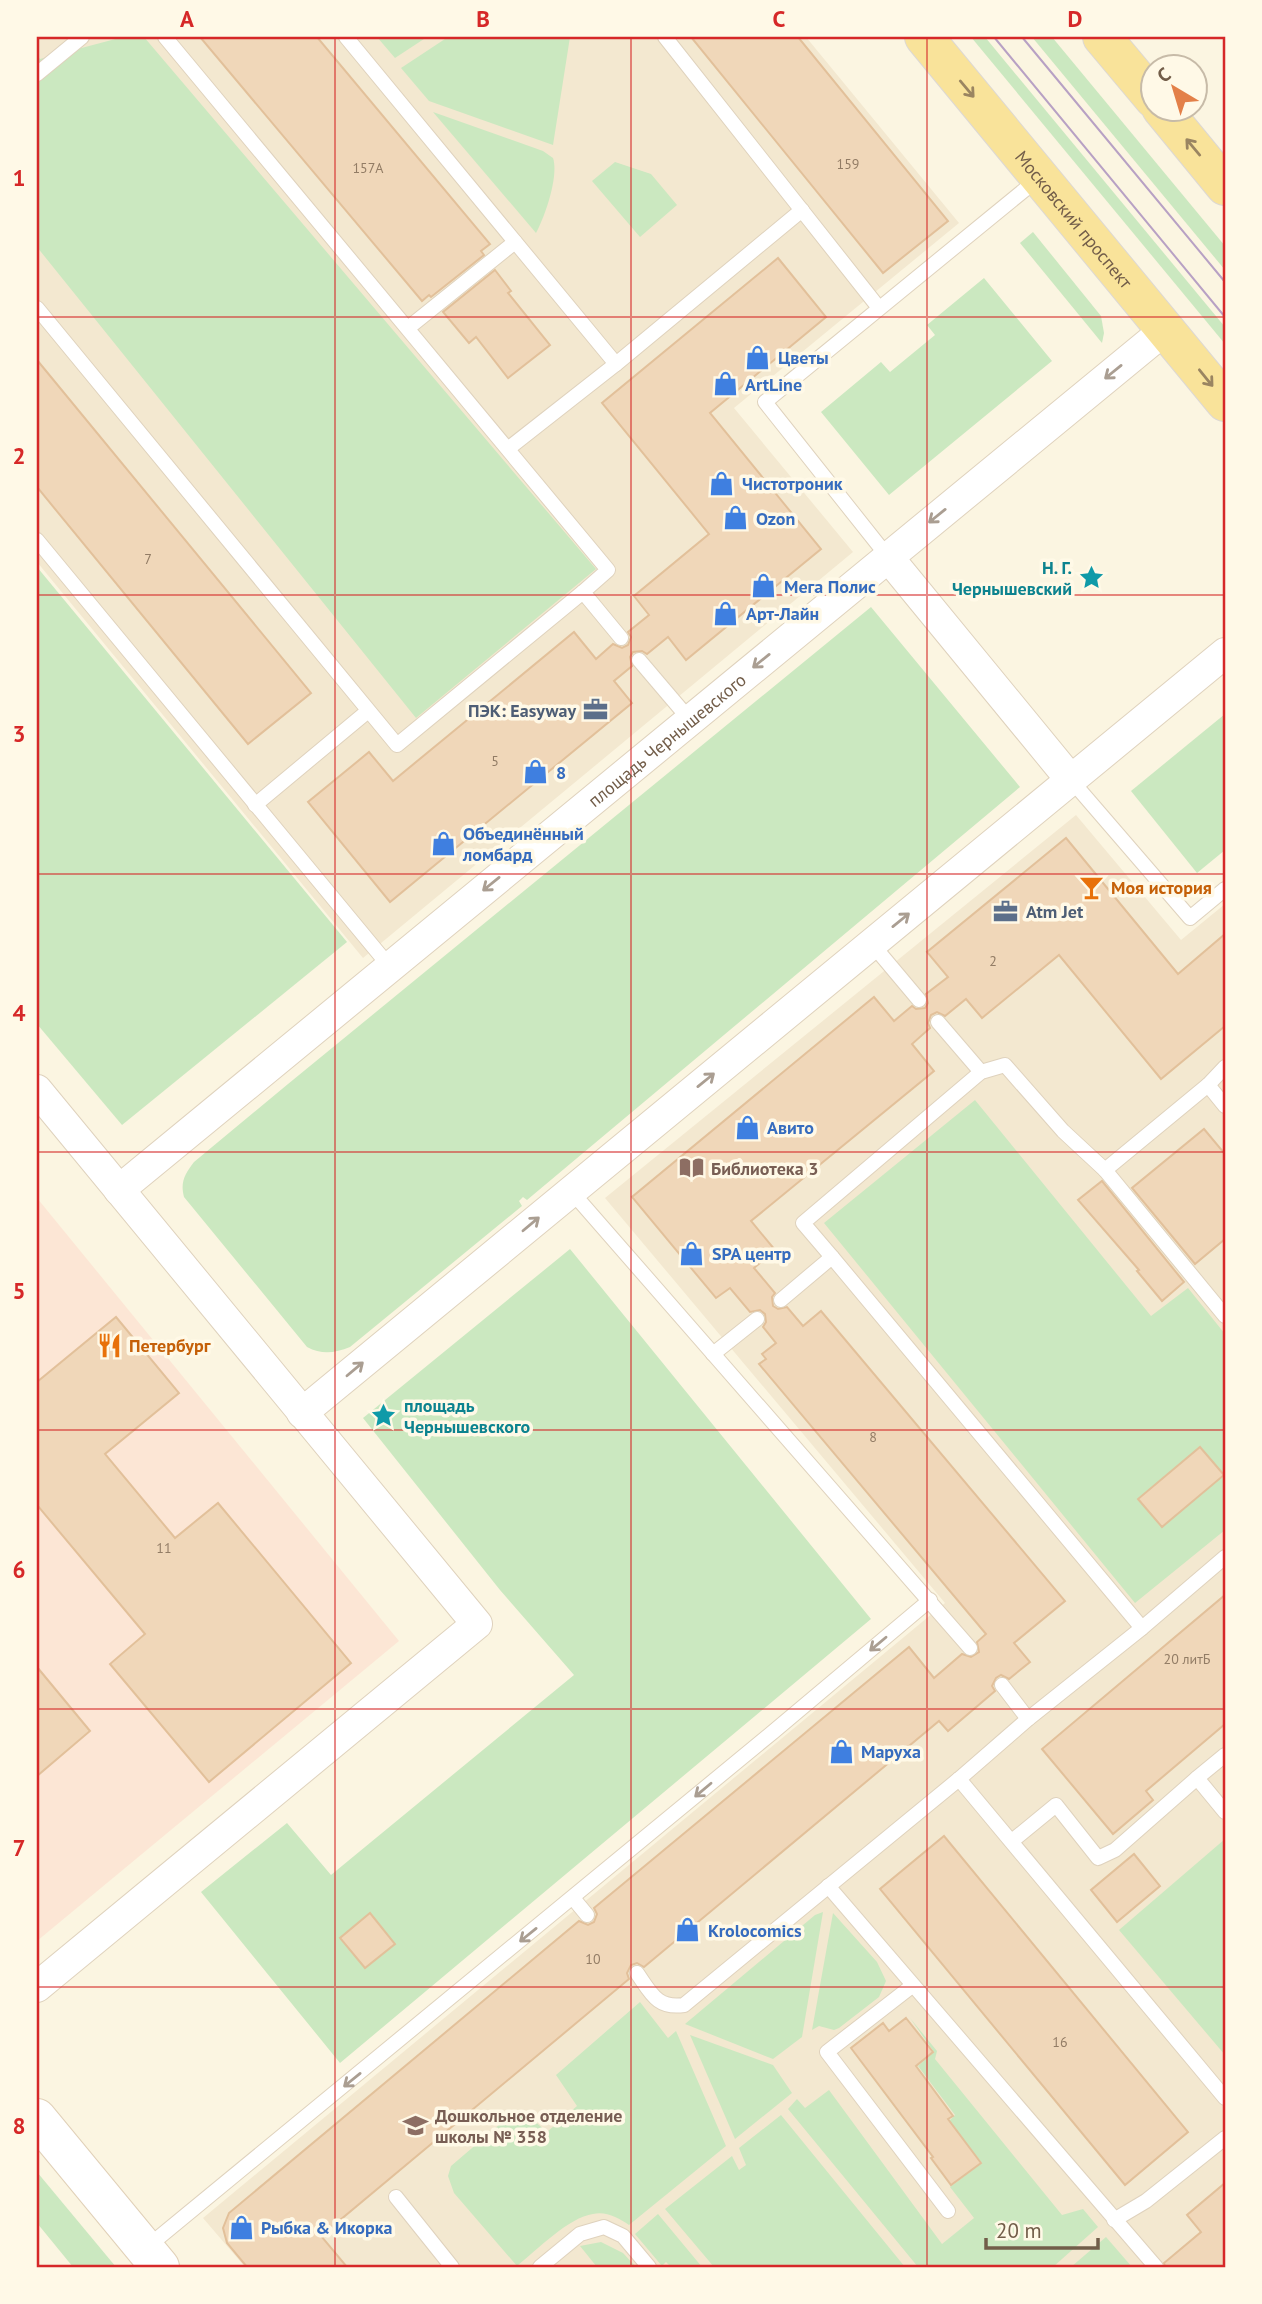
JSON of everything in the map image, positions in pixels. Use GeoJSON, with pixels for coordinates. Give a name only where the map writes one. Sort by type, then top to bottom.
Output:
{"type":"FeatureCollection","features":[{"type":"Feature","properties":{"kind":"main road","name":"Московский проспект"},"geometry":{"type":"LineString","coordinates":[[924,37],[1225,402]]}},
{"type":"Feature","properties":{"kind":"main road"},"geometry":{"type":"LineString","coordinates":[[1102,37],[1140,83]]}},
{"type":"Feature","properties":{"kind":"main road"},"geometry":{"type":"LineString","coordinates":[[1172,122],[1225,186]]}},
{"type":"Feature","properties":{"kind":"street","name":"площадь Чернышевского"},"geometry":{"type":"LineString","coordinates":[[119,1190],[1166,329]]}},
{"type":"Feature","properties":{"kind":"street"},"geometry":{"type":"LineString","coordinates":[[887,557],[1071,780]]}},
{"type":"Feature","properties":{"kind":"street"},"geometry":{"type":"LineString","coordinates":[[302,1413],[1225,653]]}},
{"type":"Feature","properties":{"kind":"street"},"geometry":{"type":"LineString","coordinates":[[37,1090],[477,1624],[37,1987]]}},
{"type":"Feature","properties":{"kind":"street"},"geometry":{"type":"LineString","coordinates":[[37,2118],[153,2258]]}},
{"type":"Feature","properties":{"kind":"lane"},"geometry":{"type":"LineString","coordinates":[[37,74],[82,37]]}},
{"type":"Feature","properties":{"kind":"lane"},"geometry":{"type":"LineString","coordinates":[[37,308],[397,745],[608,570],[165,37]]}},
{"type":"Feature","properties":{"kind":"lane"},"geometry":{"type":"LineString","coordinates":[[346,37],[616,364]]}},
{"type":"Feature","properties":{"kind":"lane"},"geometry":{"type":"LineString","coordinates":[[665,37],[879,308]]}},
{"type":"Feature","properties":{"kind":"lane"},"geometry":{"type":"LineString","coordinates":[[887,557],[765,402],[1040,177]]}},
{"type":"Feature","properties":{"kind":"lane"},"geometry":{"type":"LineString","coordinates":[[509,448],[616,364],[802,210]]}},
{"type":"Feature","properties":{"kind":"lane"},"geometry":{"type":"LineString","coordinates":[[408,328],[515,242]]}},
{"type":"Feature","properties":{"kind":"lane"},"geometry":{"type":"LineString","coordinates":[[37,540],[390,967]]}},
{"type":"Feature","properties":{"kind":"lane"},"geometry":{"type":"LineString","coordinates":[[583,592],[621,638]]}},
{"type":"Feature","properties":{"kind":"lane"},"geometry":{"type":"LineString","coordinates":[[639,660],[690,720]]}},
{"type":"Feature","properties":{"kind":"lane"},"geometry":{"type":"LineString","coordinates":[[255,805],[368,711]]}},
{"type":"Feature","properties":{"kind":"lane"},"geometry":{"type":"LineString","coordinates":[[1071,780],[1190,918],[1225,889]]}},
{"type":"Feature","properties":{"kind":"lane"},"geometry":{"type":"LineString","coordinates":[[872,944],[919,1000]]}},
{"type":"Feature","properties":{"kind":"lane"},"geometry":{"type":"LineString","coordinates":[[938,1022],[981,1072]]}},
{"type":"Feature","properties":{"kind":"lane"},"geometry":{"type":"LineString","coordinates":[[1142,1628],[803,1223],[981,1072],[1005,1065],[1063,1131],[1105,1170],[1225,1316]]}},
{"type":"Feature","properties":{"kind":"lane"},"geometry":{"type":"LineString","coordinates":[[1105,1170],[1225,1068]]}},
{"type":"Feature","properties":{"kind":"lane"},"geometry":{"type":"LineString","coordinates":[[1208,1085],[1225,1106]]}},
{"type":"Feature","properties":{"kind":"lane"},"geometry":{"type":"LineString","coordinates":[[571,1191],[970,1648]]}},
{"type":"Feature","properties":{"kind":"lane"},"geometry":{"type":"LineString","coordinates":[[781,1300],[832,1257]]}},
{"type":"Feature","properties":{"kind":"lane"},"geometry":{"type":"LineString","coordinates":[[713,1354],[757,1319]]}},
{"type":"Feature","properties":{"kind":"lane"},"geometry":{"type":"LineString","coordinates":[[637,1973],[661,2003],[671,2007],[684,2005],[1225,1557]]}},
{"type":"Feature","properties":{"kind":"lane"},"geometry":{"type":"LineString","coordinates":[[153,2258],[573,1898],[930,1600]]}},
{"type":"Feature","properties":{"kind":"lane"},"geometry":{"type":"LineString","coordinates":[[1002,1685],[1028,1720]]}},
{"type":"Feature","properties":{"kind":"lane"},"geometry":{"type":"LineString","coordinates":[[1012,1841],[1056,1805],[1098,1857],[1115,1850],[1225,1755]]}},
{"type":"Feature","properties":{"kind":"lane"},"geometry":{"type":"LineString","coordinates":[[1197,1778],[1225,1812]]}},
{"type":"Feature","properties":{"kind":"lane"},"geometry":{"type":"LineString","coordinates":[[960,1779],[1225,2098]]}},
{"type":"Feature","properties":{"kind":"lane"},"geometry":{"type":"LineString","coordinates":[[828,1886],[1156,2267]]}},
{"type":"Feature","properties":{"kind":"lane"},"geometry":{"type":"LineString","coordinates":[[573,1898],[587,1915]]}},
{"type":"Feature","properties":{"kind":"lane"},"geometry":{"type":"LineString","coordinates":[[912,1986],[827,2052],[948,2211]]}},
{"type":"Feature","properties":{"kind":"lane"},"geometry":{"type":"LineString","coordinates":[[1114,2220],[1146,2201],[1225,2138]]}},
{"type":"Feature","properties":{"kind":"lane"},"geometry":{"type":"LineString","coordinates":[[396,2197],[453,2267]]}},
{"type":"Feature","properties":{"kind":"lane"},"geometry":{"type":"LineString","coordinates":[[540,2267],[580,2234],[604,2227],[622,2236],[649,2267]]}},
{"type":"Feature","properties":{"kind":"shaded area"},"geometry":{"type":"Polygon","coordinates":[[[37,37],[806,37],[959,223],[734,408],[853,552],[363,958],[37,562],[37,37]]]}},
{"type":"Feature","properties":{"kind":"shaded area"},"geometry":{"type":"Polygon","coordinates":[[[1076,815],[1181,940],[1225,904],[1225,2267],[245,2267],[203,2218],[945,1603],[605,1198],[1076,815]]]}},
{"type":"Feature","properties":{"kind":"shaded area"},"geometry":{"type":"Polygon","coordinates":[[[37,1198],[399,1641],[37,1941],[37,1198]]]}},
{"type":"Feature","properties":{"kind":"green space"},"geometry":{"type":"Polygon","coordinates":[[[123,37],[144,37],[596,569],[416,718],[37,247],[37,55],[40,59],[123,37]]]}},
{"type":"Feature","properties":{"kind":"green space"},"geometry":{"type":"Polygon","coordinates":[[[377,37],[427,37],[395,58],[377,37]]]}},
{"type":"Feature","properties":{"kind":"green space"},"geometry":{"type":"Polygon","coordinates":[[[448,37],[570,37],[553,145],[429,101],[401,68],[448,37]]]}},
{"type":"Feature","properties":{"kind":"green space"},"geometry":{"type":"Polygon","coordinates":[[[971,37],[985,37],[1225,327],[1225,344],[971,37]]]}},
{"type":"Feature","properties":{"kind":"green space"},"geometry":{"type":"Polygon","coordinates":[[[1032,37],[1052,37],[1225,246],[1225,270],[1032,37]]]}},
{"type":"Feature","properties":{"kind":"green space"},"geometry":{"type":"Polygon","coordinates":[[[433,112],[543,151],[553,158],[553,185],[536,233],[433,112]]]}},
{"type":"Feature","properties":{"kind":"green space"},"geometry":{"type":"Polygon","coordinates":[[[615,162],[651,174],[677,205],[640,237],[592,181],[615,162]]]}},
{"type":"Feature","properties":{"kind":"green space"},"geometry":{"type":"Polygon","coordinates":[[[1033,232],[1101,316],[1104,333],[1102,343],[1020,243],[1033,232]]]}},
{"type":"Feature","properties":{"kind":"green space"},"geometry":{"type":"Polygon","coordinates":[[[984,278],[1052,361],[889,495],[821,412],[881,362],[890,372],[935,335],[927,325],[984,278]]]}},
{"type":"Feature","properties":{"kind":"green space"},"geometry":{"type":"Polygon","coordinates":[[[37,567],[347,942],[122,1125],[37,1024],[37,567]]]}},
{"type":"Feature","properties":{"kind":"green space"},"geometry":{"type":"Polygon","coordinates":[[[871,607],[1020,787],[527,1200],[523,1197],[519,1201],[522,1206],[350,1347],[328,1352],[307,1347],[184,1197],[184,1178],[194,1162],[871,607]]]}},
{"type":"Feature","properties":{"kind":"green space"},"geometry":{"type":"Polygon","coordinates":[[[1225,714],[1225,850],[1197,873],[1131,791],[1225,714]]]}},
{"type":"Feature","properties":{"kind":"green space"},"geometry":{"type":"Polygon","coordinates":[[[975,1100],[1151,1316],[1188,1288],[1225,1334],[1225,1530],[1135,1603],[824,1223],[975,1100]]]}},
{"type":"Feature","properties":{"kind":"green space"},"geometry":{"type":"Polygon","coordinates":[[[570,1249],[871,1619],[340,2063],[201,1892],[287,1823],[331,1875],[574,1675],[500,1590],[363,1418],[570,1249]]]}},
{"type":"Feature","properties":{"kind":"green space"},"geometry":{"type":"Polygon","coordinates":[[[1225,1839],[1225,2055],[1119,1930],[1225,1839]]]}},
{"type":"Feature","properties":{"kind":"green space"},"geometry":{"type":"Polygon","coordinates":[[[823,1912],[802,2037],[773,2059],[685,2024],[815,1915],[823,1912]]]}},
{"type":"Feature","properties":{"kind":"green space"},"geometry":{"type":"Polygon","coordinates":[[[833,1913],[877,1962],[886,1981],[879,1997],[839,2028],[834,2030],[819,2026],[812,2030],[833,1913]]]}},
{"type":"Feature","properties":{"kind":"green space"},"geometry":{"type":"Polygon","coordinates":[[[640,2002],[668,2038],[676,2031],[726,2146],[629,2225],[607,2214],[584,2216],[564,2228],[517,2266],[454,2193],[448,2176],[451,2166],[513,2113],[524,2112],[547,2132],[577,2106],[556,2075],[640,2002]]]}},
{"type":"Feature","properties":{"kind":"green space"},"geometry":{"type":"Polygon","coordinates":[[[910,2018],[937,2051],[935,2059],[1062,2215],[1083,2209],[1098,2227],[1053,2267],[918,2267],[788,2109],[797,2099],[805,2108],[829,2090],[942,2244],[974,2218],[950,2187],[982,2163],[949,2121],[955,2115],[918,2066],[934,2052],[910,2018]]]}},
{"type":"Feature","properties":{"kind":"green space"},"geometry":{"type":"Polygon","coordinates":[[[690,2035],[773,2065],[792,2093],[735,2139],[690,2035]]]}},
{"type":"Feature","properties":{"kind":"green space"},"geometry":{"type":"Polygon","coordinates":[[[781,2115],[905,2267],[714,2267],[665,2209],[732,2156],[739,2170],[746,2165],[739,2148],[781,2115]]]}},
{"type":"Feature","properties":{"kind":"green space"},"geometry":{"type":"Polygon","coordinates":[[[37,2172],[116,2267],[73,2267],[37,2223],[37,2172]]]}},
{"type":"Feature","properties":{"kind":"green space"},"geometry":{"type":"Polygon","coordinates":[[[658,2214],[702,2267],[671,2267],[666,2262],[662,2266],[635,2234],[658,2214]]]}},
{"type":"Feature","properties":{"kind":"green space"},"geometry":{"type":"Polygon","coordinates":[[[1106,2237],[1132,2267],[1071,2267],[1106,2237]]]}},
{"type":"Feature","properties":{"kind":"green space"},"geometry":{"type":"Polygon","coordinates":[[[601,2242],[623,2253],[636,2267],[597,2267],[580,2246],[601,2242]]]}},
{"type":"Feature","properties":{"kind":"building"},"geometry":{"type":"Polygon","coordinates":[[[200,37],[317,37],[490,244],[481,251],[484,255],[431,297],[429,295],[422,301],[200,37]]]}},
{"type":"Feature","properties":{"kind":"building"},"geometry":{"type":"Polygon","coordinates":[[[691,37],[798,37],[948,221],[883,273],[691,37]]]}},
{"type":"Feature","properties":{"kind":"building"},"geometry":{"type":"Polygon","coordinates":[[[778,258],[826,317],[710,413],[821,549],[686,660],[668,637],[647,654],[642,651],[633,652],[630,657],[632,666],[614,681],[632,703],[390,902],[308,802],[369,752],[393,781],[574,632],[596,659],[613,644],[622,648],[628,645],[631,637],[628,632],[649,615],[634,596],[709,534],[602,403],[778,258]]]}},
{"type":"Feature","properties":{"kind":"building"},"geometry":{"type":"Polygon","coordinates":[[[495,270],[511,291],[508,293],[550,345],[508,378],[476,337],[469,343],[443,312],[495,270]]]}},
{"type":"Feature","properties":{"kind":"building"},"geometry":{"type":"Polygon","coordinates":[[[37,360],[311,693],[248,744],[37,487],[37,360]]]}},
{"type":"Feature","properties":{"kind":"building"},"geometry":{"type":"Polygon","coordinates":[[[1066,838],[1178,974],[1225,934],[1225,1026],[1161,1079],[1059,955],[982,1018],[966,999],[945,1016],[937,1012],[931,1015],[928,1023],[930,1028],[912,1044],[934,1071],[751,1221],[775,1250],[754,1268],[775,1293],[772,1297],[773,1306],[778,1309],[787,1307],[803,1326],[821,1311],[1065,1601],[1014,1643],[1030,1662],[1009,1679],[1001,1675],[996,1678],[992,1686],[995,1691],[948,1731],[939,1721],[644,1967],[637,1963],[631,1965],[627,1973],[629,1979],[321,2236],[347,2267],[247,2267],[227,2243],[223,2228],[229,2213],[579,1921],[588,1925],[594,1922],[597,1914],[594,1908],[909,1647],[934,1678],[962,1654],[971,1657],[979,1652],[977,1642],[986,1634],[759,1364],[766,1359],[762,1354],[776,1343],[763,1327],[766,1322],[765,1314],[760,1310],[750,1312],[730,1288],[716,1298],[632,1197],[874,997],[894,1021],[912,1006],[916,1009],[925,1008],[928,1003],[926,994],[948,977],[927,952],[1066,838]]]}},
{"type":"Feature","properties":{"kind":"building"},"geometry":{"type":"Polygon","coordinates":[[[1204,1129],[1225,1154],[1225,1239],[1195,1264],[1132,1188],[1204,1129]]]}},
{"type":"Feature","properties":{"kind":"building"},"geometry":{"type":"Polygon","coordinates":[[[1102,1181],[1184,1282],[1162,1301],[1137,1271],[1139,1270],[1078,1200],[1102,1181]]]}},
{"type":"Feature","properties":{"kind":"building"},"geometry":{"type":"Polygon","coordinates":[[[116,1317],[179,1393],[105,1454],[175,1538],[218,1503],[351,1663],[209,1782],[110,1664],[145,1634],[37,1505],[37,1382],[116,1317]]]}},
{"type":"Feature","properties":{"kind":"building"},"geometry":{"type":"Polygon","coordinates":[[[1200,1447],[1224,1475],[1162,1527],[1138,1499],[1200,1447]]]}},
{"type":"Feature","properties":{"kind":"building"},"geometry":{"type":"Polygon","coordinates":[[[1225,1595],[1225,1724],[1146,1791],[1153,1800],[1113,1834],[1042,1749],[1225,1595]]]}},
{"type":"Feature","properties":{"kind":"building"},"geometry":{"type":"Polygon","coordinates":[[[37,1667],[90,1731],[37,1776],[37,1667]]]}},
{"type":"Feature","properties":{"kind":"building"},"geometry":{"type":"Polygon","coordinates":[[[944,1836],[1188,2132],[1125,2185],[880,1889],[944,1836]]]}},
{"type":"Feature","properties":{"kind":"building"},"geometry":{"type":"Polygon","coordinates":[[[1134,1854],[1160,1886],[1117,1922],[1091,1890],[1134,1854]]]}},
{"type":"Feature","properties":{"kind":"building"},"geometry":{"type":"Polygon","coordinates":[[[370,1913],[395,1944],[365,1968],[340,1938],[370,1913]]]}},
{"type":"Feature","properties":{"kind":"building"},"geometry":{"type":"Polygon","coordinates":[[[906,2018],[933,2052],[916,2066],[953,2116],[948,2119],[981,2163],[951,2185],[851,2048],[883,2023],[889,2031],[906,2018]]]}},
{"type":"Feature","properties":{"kind":"building"},"geometry":{"type":"Polygon","coordinates":[[[1225,2183],[1225,2267],[1165,2267],[1164,2263],[1201,2232],[1187,2215],[1225,2183]]]}},
{"type":"Feature","properties":{"kind":"tram line"},"geometry":{"type":"LineString","coordinates":[[994,37],[1225,317]]}},
{"type":"Feature","properties":{"kind":"tram line"},"geometry":{"type":"LineString","coordinates":[[1022,37],[1225,282]]}},
{"type":"Feature","properties":{"kind":"place","name":"Цветы"},"geometry":{"type":"Point","coordinates":[758,357]}},
{"type":"Feature","properties":{"kind":"place","name":"ArtLine"},"geometry":{"type":"Point","coordinates":[725,384]}},
{"type":"Feature","properties":{"kind":"place","name":"Чистотроник"},"geometry":{"type":"Point","coordinates":[722,483]}},
{"type":"Feature","properties":{"kind":"place","name":"Ozon"},"geometry":{"type":"Point","coordinates":[736,518]}},
{"type":"Feature","properties":{"kind":"place","name":"Н. Г. Чернышевский"},"geometry":{"type":"Point","coordinates":[1092,577]}},
{"type":"Feature","properties":{"kind":"place","name":"Мега Полис"},"geometry":{"type":"Point","coordinates":[764,586]}},
{"type":"Feature","properties":{"kind":"place","name":"Арт-Лайн"},"geometry":{"type":"Point","coordinates":[726,613]}},
{"type":"Feature","properties":{"kind":"place","name":"ПЭК: Easyway"},"geometry":{"type":"Point","coordinates":[596,710]}},
{"type":"Feature","properties":{"kind":"place","name":"8"},"geometry":{"type":"Point","coordinates":[536,772]}},
{"type":"Feature","properties":{"kind":"place","name":"Объединённый ломбард"},"geometry":{"type":"Point","coordinates":[443,843]}},
{"type":"Feature","properties":{"kind":"place","name":"Моя история"},"geometry":{"type":"Point","coordinates":[1091,887]}},
{"type":"Feature","properties":{"kind":"place","name":"Atm Jet"},"geometry":{"type":"Point","coordinates":[1006,911]}},
{"type":"Feature","properties":{"kind":"place","name":"Авито"},"geometry":{"type":"Point","coordinates":[747,1127]}},
{"type":"Feature","properties":{"kind":"place","name":"Библиотека 3"},"geometry":{"type":"Point","coordinates":[691,1168]}},
{"type":"Feature","properties":{"kind":"place","name":"SPA центр"},"geometry":{"type":"Point","coordinates":[692,1253]}},
{"type":"Feature","properties":{"kind":"place","name":"Петербург"},"geometry":{"type":"Point","coordinates":[109,1345]}},
{"type":"Feature","properties":{"kind":"place","name":"площадь Чернышевского"},"geometry":{"type":"Point","coordinates":[384,1415]}},
{"type":"Feature","properties":{"kind":"place","name":"Маруха"},"geometry":{"type":"Point","coordinates":[841,1751]}},
{"type":"Feature","properties":{"kind":"place","name":"Krolocomics"},"geometry":{"type":"Point","coordinates":[688,1930]}},
{"type":"Feature","properties":{"kind":"place","name":"Дошкольное отделение школы № 358"},"geometry":{"type":"Point","coordinates":[415,2125]}},
{"type":"Feature","properties":{"kind":"place","name":"Рыбка & Икорка"},"geometry":{"type":"Point","coordinates":[241,2227]}}]}
